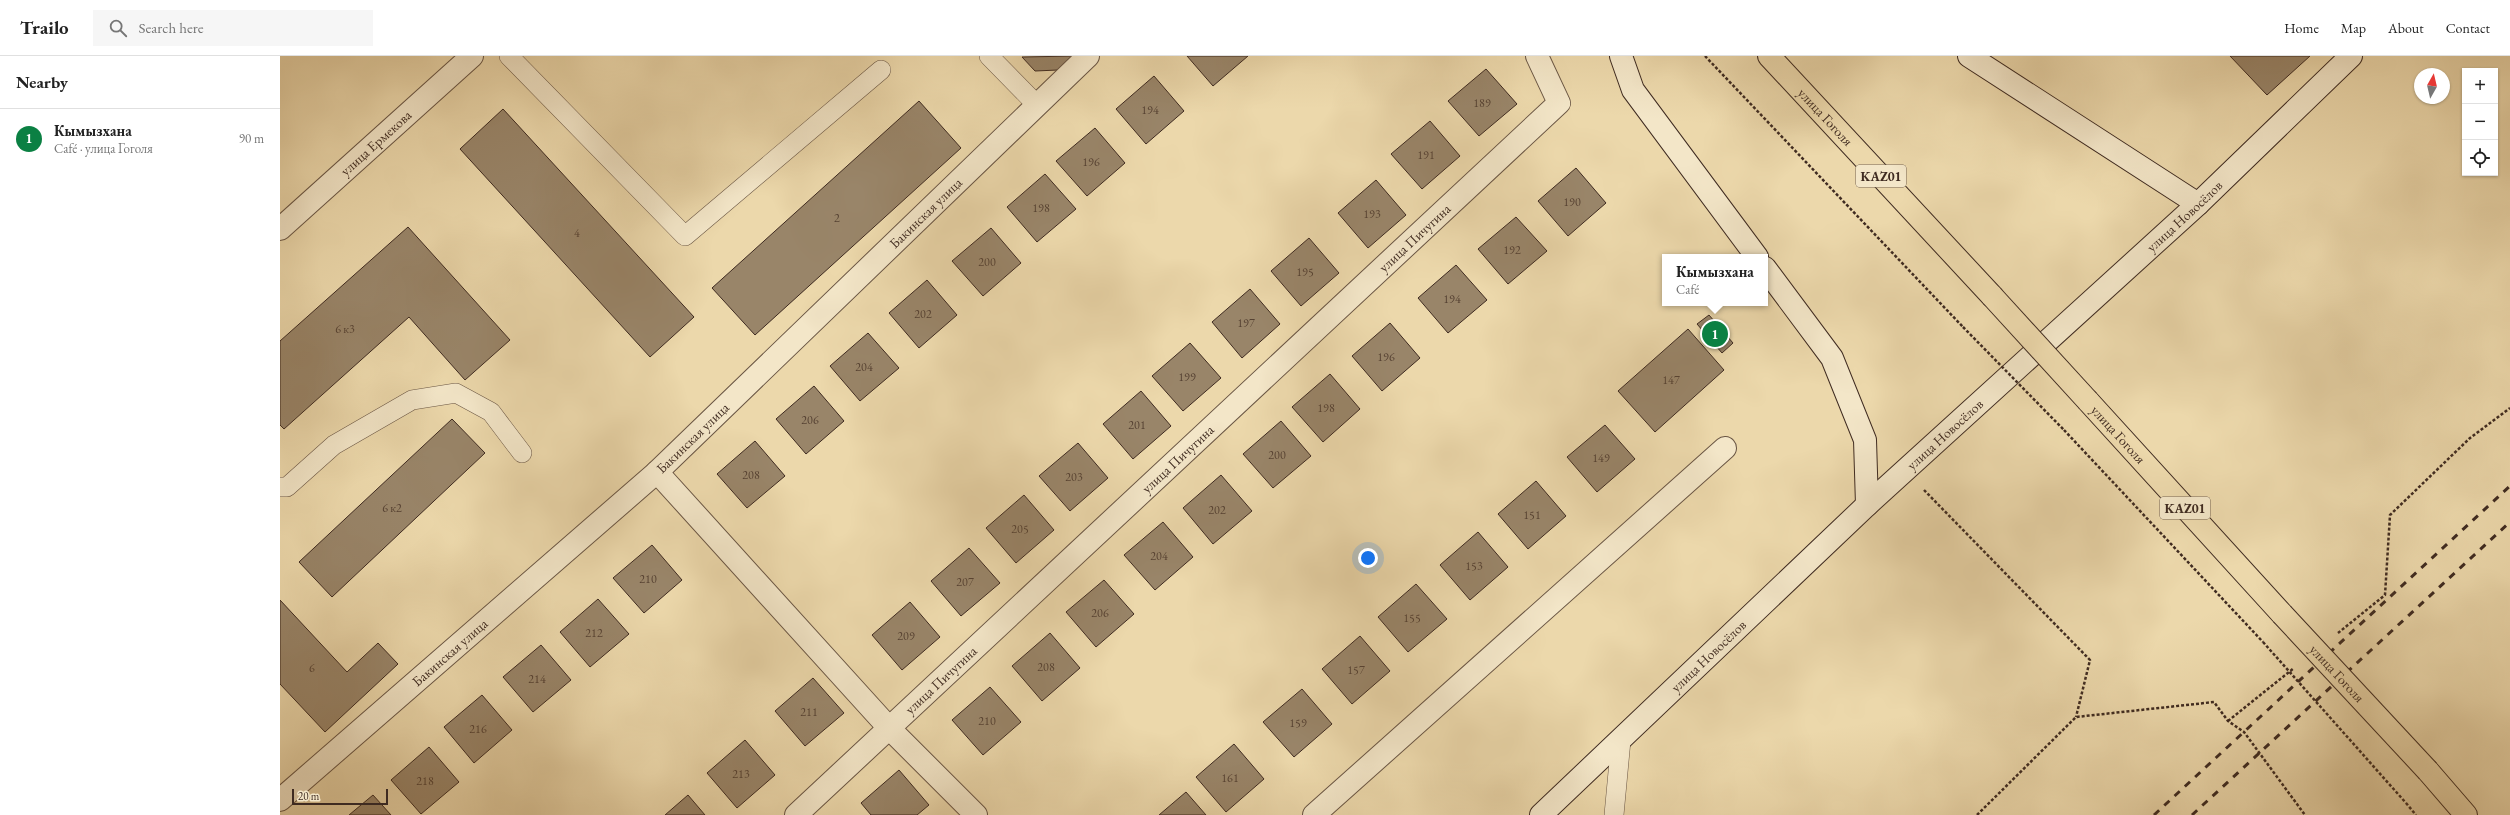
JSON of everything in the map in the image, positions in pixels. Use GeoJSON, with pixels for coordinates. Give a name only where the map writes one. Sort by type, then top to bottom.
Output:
{"type":"FeatureCollection","features":[{"type":"Feature","properties":{"kind":"highway","name":"улица Гоголя"},"geometry":{"type":"LineString","coordinates":[[1769,56],[1992,296],[2282,614],[2428,771],[2466,815]]}},
{"type":"Feature","properties":{"kind":"street","name":"улица Ермекова"},"geometry":{"type":"LineString","coordinates":[[280,230],[472,56]]}},
{"type":"Feature","properties":{"kind":"street","name":"Бакинская улица"},"geometry":{"type":"LineString","coordinates":[[280,800],[657,472],[1036,104],[1088,56]]}},
{"type":"Feature","properties":{"kind":"street","name":"улица Пичугина"},"geometry":{"type":"LineString","coordinates":[[796,815],[890,729],[1559,103],[1537,56]]}},
{"type":"Feature","properties":{"kind":"street"},"geometry":{"type":"LineString","coordinates":[[1621,56],[1633,90],[1755,254]]}},
{"type":"Feature","properties":{"kind":"street"},"geometry":{"type":"LineString","coordinates":[[1969,56],[2198,204]]}},
{"type":"Feature","properties":{"kind":"street","name":"улица Новосёлов"},"geometry":{"type":"LineString","coordinates":[[1541,815],[1867,505],[2198,204],[2351,56]]}},
{"type":"Feature","properties":{"kind":"street"},"geometry":{"type":"LineString","coordinates":[[1768,272],[1832,358],[1865,440],[1867,505]]}},
{"type":"Feature","properties":{"kind":"street"},"geometry":{"type":"LineString","coordinates":[[1314,815],[1725,448]]}},
{"type":"Feature","properties":{"kind":"street"},"geometry":{"type":"LineString","coordinates":[[657,472],[890,729],[976,815]]}},
{"type":"Feature","properties":{"kind":"lane"},"geometry":{"type":"LineString","coordinates":[[509,56],[685,236],[882,70]]}},
{"type":"Feature","properties":{"kind":"lane"},"geometry":{"type":"LineString","coordinates":[[989,56],[1036,104]]}},
{"type":"Feature","properties":{"kind":"lane"},"geometry":{"type":"LineString","coordinates":[[280,487],[287,487],[334,445],[412,400],[456,393],[491,412],[522,453]]}},
{"type":"Feature","properties":{"kind":"lane"},"geometry":{"type":"LineString","coordinates":[[1614,815],[1620,740]]}},
{"type":"Feature","properties":{"kind":"path"},"geometry":{"type":"LineString","coordinates":[[1705,56],[2064,430],[2263,642],[2416,815]]}},
{"type":"Feature","properties":{"kind":"path"},"geometry":{"type":"LineString","coordinates":[[2337,634],[2385,595],[2390,514],[2470,438],[2510,408]]}},
{"type":"Feature","properties":{"kind":"path"},"geometry":{"type":"LineString","coordinates":[[1905,471],[2090,660],[2076,716],[1976,815]]}},
{"type":"Feature","properties":{"kind":"path"},"geometry":{"type":"LineString","coordinates":[[2228,721],[2301,663]]}},
{"type":"Feature","properties":{"kind":"path"},"geometry":{"type":"LineString","coordinates":[[2076,716],[2214,702],[2228,721],[2244,732],[2305,815]]}},
{"type":"Feature","properties":{"kind":"building"},"geometry":{"type":"Polygon","coordinates":[[[1074,56],[1058,70],[1035,71],[1022,57],[1074,56]]]}},
{"type":"Feature","properties":{"kind":"building"},"geometry":{"type":"Polygon","coordinates":[[[1187,56],[1248,56],[1213,86],[1187,56]]]}},
{"type":"Feature","properties":{"kind":"building"},"geometry":{"type":"Polygon","coordinates":[[[2230,56],[2310,56],[2267,95],[2230,56]]]}},
{"type":"Feature","properties":{"kind":"building"},"geometry":{"type":"Polygon","coordinates":[[[1486,69],[1517,104],[1479,136],[1448,101],[1486,69]]]}},
{"type":"Feature","properties":{"kind":"building"},"geometry":{"type":"Polygon","coordinates":[[[1154,76],[1184,111],[1146,144],[1116,109],[1154,76]]]}},
{"type":"Feature","properties":{"kind":"building"},"geometry":{"type":"Polygon","coordinates":[[[919,101],[961,148],[755,335],[712,288],[919,101]]]}},
{"type":"Feature","properties":{"kind":"building"},"geometry":{"type":"Polygon","coordinates":[[[503,109],[694,317],[650,357],[460,149],[503,109]]]}},
{"type":"Feature","properties":{"kind":"building"},"geometry":{"type":"Polygon","coordinates":[[[1430,121],[1460,156],[1422,189],[1391,154],[1430,121]]]}},
{"type":"Feature","properties":{"kind":"building"},"geometry":{"type":"Polygon","coordinates":[[[1095,128],[1125,163],[1087,196],[1056,161],[1095,128]]]}},
{"type":"Feature","properties":{"kind":"building"},"geometry":{"type":"Polygon","coordinates":[[[1576,168],[1606,203],[1568,236],[1538,201],[1576,168]]]}},
{"type":"Feature","properties":{"kind":"building"},"geometry":{"type":"Polygon","coordinates":[[[1045,174],[1076,209],[1037,242],[1007,207],[1045,174]]]}},
{"type":"Feature","properties":{"kind":"building"},"geometry":{"type":"Polygon","coordinates":[[[1376,180],[1406,215],[1368,248],[1338,213],[1376,180]]]}},
{"type":"Feature","properties":{"kind":"building"},"geometry":{"type":"Polygon","coordinates":[[[1516,217],[1547,251],[1508,284],[1478,249],[1516,217]]]}},
{"type":"Feature","properties":{"kind":"building"},"geometry":{"type":"Polygon","coordinates":[[[408,227],[510,340],[465,380],[409,317],[284,429],[280,425],[280,341],[408,227]]]}},
{"type":"Feature","properties":{"kind":"building"},"geometry":{"type":"Polygon","coordinates":[[[991,228],[1021,263],[983,296],[952,261],[991,228]]]}},
{"type":"Feature","properties":{"kind":"building"},"geometry":{"type":"Polygon","coordinates":[[[1309,238],[1339,273],[1301,306],[1271,271],[1309,238]]]}},
{"type":"Feature","properties":{"kind":"building"},"geometry":{"type":"Polygon","coordinates":[[[1456,265],[1487,300],[1448,333],[1418,298],[1456,265]]]}},
{"type":"Feature","properties":{"kind":"building"},"geometry":{"type":"Polygon","coordinates":[[[927,280],[957,315],[919,348],[889,313],[927,280]]]}},
{"type":"Feature","properties":{"kind":"building"},"geometry":{"type":"Polygon","coordinates":[[[1250,289],[1280,324],[1242,358],[1212,322],[1250,289]]]}},
{"type":"Feature","properties":{"kind":"building"},"geometry":{"type":"Polygon","coordinates":[[[1709,315],[1733,343],[1722,353],[1697,324],[1709,315]]]}},
{"type":"Feature","properties":{"kind":"building"},"geometry":{"type":"Polygon","coordinates":[[[1390,323],[1420,358],[1382,391],[1352,356],[1390,323]]]}},
{"type":"Feature","properties":{"kind":"building"},"geometry":{"type":"Polygon","coordinates":[[[1688,329],[1724,370],[1655,432],[1618,391],[1688,329]]]}},
{"type":"Feature","properties":{"kind":"building"},"geometry":{"type":"Polygon","coordinates":[[[868,333],[899,368],[860,401],[830,366],[868,333]]]}},
{"type":"Feature","properties":{"kind":"building"},"geometry":{"type":"Polygon","coordinates":[[[1190,343],[1221,378],[1183,411],[1152,376],[1190,343]]]}},
{"type":"Feature","properties":{"kind":"building"},"geometry":{"type":"Polygon","coordinates":[[[1330,374],[1360,409],[1323,442],[1292,407],[1330,374]]]}},
{"type":"Feature","properties":{"kind":"building"},"geometry":{"type":"Polygon","coordinates":[[[814,386],[844,421],[806,454],[776,419],[814,386]]]}},
{"type":"Feature","properties":{"kind":"building"},"geometry":{"type":"Polygon","coordinates":[[[1141,391],[1171,426],[1133,459],[1103,424],[1141,391]]]}},
{"type":"Feature","properties":{"kind":"building"},"geometry":{"type":"Polygon","coordinates":[[[452,419],[485,453],[332,597],[299,562],[452,419]]]}},
{"type":"Feature","properties":{"kind":"building"},"geometry":{"type":"Polygon","coordinates":[[[1281,421],[1311,456],[1273,488],[1243,454],[1281,421]]]}},
{"type":"Feature","properties":{"kind":"building"},"geometry":{"type":"Polygon","coordinates":[[[1605,425],[1635,459],[1597,492],[1567,457],[1605,425]]]}},
{"type":"Feature","properties":{"kind":"building"},"geometry":{"type":"Polygon","coordinates":[[[755,441],[785,476],[747,508],[717,474],[755,441]]]}},
{"type":"Feature","properties":{"kind":"building"},"geometry":{"type":"Polygon","coordinates":[[[1078,443],[1108,478],[1070,511],[1039,476],[1078,443]]]}},
{"type":"Feature","properties":{"kind":"building"},"geometry":{"type":"Polygon","coordinates":[[[1221,475],[1252,511],[1213,544],[1183,508],[1221,475]]]}},
{"type":"Feature","properties":{"kind":"building"},"geometry":{"type":"Polygon","coordinates":[[[1536,481],[1566,516],[1528,549],[1498,514],[1536,481]]]}},
{"type":"Feature","properties":{"kind":"building"},"geometry":{"type":"Polygon","coordinates":[[[1024,495],[1054,530],[1016,563],[986,528],[1024,495]]]}},
{"type":"Feature","properties":{"kind":"building"},"geometry":{"type":"Polygon","coordinates":[[[1163,522],[1193,557],[1155,590],[1124,555],[1163,522]]]}},
{"type":"Feature","properties":{"kind":"building"},"geometry":{"type":"Polygon","coordinates":[[[1478,532],[1508,567],[1470,600],[1440,565],[1478,532]]]}},
{"type":"Feature","properties":{"kind":"building"},"geometry":{"type":"Polygon","coordinates":[[[652,545],[682,580],[644,613],[613,578],[652,545]]]}},
{"type":"Feature","properties":{"kind":"building"},"geometry":{"type":"Polygon","coordinates":[[[969,548],[1000,583],[961,616],[931,581],[969,548]]]}},
{"type":"Feature","properties":{"kind":"building"},"geometry":{"type":"Polygon","coordinates":[[[1104,580],[1134,614],[1096,647],[1066,612],[1104,580]]]}},
{"type":"Feature","properties":{"kind":"building"},"geometry":{"type":"Polygon","coordinates":[[[1416,584],[1447,619],[1408,652],[1378,617],[1416,584]]]}},
{"type":"Feature","properties":{"kind":"building"},"geometry":{"type":"Polygon","coordinates":[[[598,599],[629,634],[590,667],[560,632],[598,599]]]}},
{"type":"Feature","properties":{"kind":"building"},"geometry":{"type":"Polygon","coordinates":[[[280,600],[347,672],[378,643],[398,664],[325,732],[280,684],[280,600]]]}},
{"type":"Feature","properties":{"kind":"building"},"geometry":{"type":"Polygon","coordinates":[[[910,602],[940,637],[902,670],[872,635],[910,602]]]}},
{"type":"Feature","properties":{"kind":"building"},"geometry":{"type":"Polygon","coordinates":[[[1050,633],[1080,668],[1042,701],[1012,666],[1050,633]]]}},
{"type":"Feature","properties":{"kind":"building"},"geometry":{"type":"Polygon","coordinates":[[[1360,636],[1390,671],[1352,704],[1322,669],[1360,636]]]}},
{"type":"Feature","properties":{"kind":"building"},"geometry":{"type":"Polygon","coordinates":[[[541,645],[571,680],[533,712],[503,677],[541,645]]]}},
{"type":"Feature","properties":{"kind":"building"},"geometry":{"type":"Polygon","coordinates":[[[813,678],[844,713],[805,746],[775,711],[813,678]]]}},
{"type":"Feature","properties":{"kind":"building"},"geometry":{"type":"Polygon","coordinates":[[[990,687],[1021,722],[983,755],[952,720],[990,687]]]}},
{"type":"Feature","properties":{"kind":"building"},"geometry":{"type":"Polygon","coordinates":[[[1302,689],[1332,724],[1294,757],[1263,722],[1302,689]]]}},
{"type":"Feature","properties":{"kind":"building"},"geometry":{"type":"Polygon","coordinates":[[[482,695],[512,730],[474,763],[444,727],[482,695]]]}},
{"type":"Feature","properties":{"kind":"building"},"geometry":{"type":"Polygon","coordinates":[[[745,740],[775,775],[737,808],[707,773],[745,740]]]}},
{"type":"Feature","properties":{"kind":"building"},"geometry":{"type":"Polygon","coordinates":[[[1234,744],[1264,779],[1226,812],[1196,777],[1234,744]]]}},
{"type":"Feature","properties":{"kind":"building"},"geometry":{"type":"Polygon","coordinates":[[[429,747],[459,782],[421,814],[391,780],[429,747]]]}},
{"type":"Feature","properties":{"kind":"building"},"geometry":{"type":"Polygon","coordinates":[[[899,770],[929,805],[917,815],[871,815],[861,803],[899,770]]]}},
{"type":"Feature","properties":{"kind":"building"},"geometry":{"type":"Polygon","coordinates":[[[1186,792],[1206,815],[1159,815],[1186,792]]]}},
{"type":"Feature","properties":{"kind":"building"},"geometry":{"type":"Polygon","coordinates":[[[373,795],[391,815],[349,815],[373,795]]]}},
{"type":"Feature","properties":{"kind":"building"},"geometry":{"type":"Polygon","coordinates":[[[688,795],[705,815],[665,815],[688,795]]]}},
{"type":"Feature","properties":{"kind":"railway"},"geometry":{"type":"LineString","coordinates":[[2154,815],[2510,486]]}},
{"type":"Feature","properties":{"kind":"railway"},"geometry":{"type":"LineString","coordinates":[[2192,815],[2510,522]]}},
{"type":"Feature","properties":{"kind":"place","name":"Кымызхана"},"geometry":{"type":"Point","coordinates":[1715,334]}}]}
